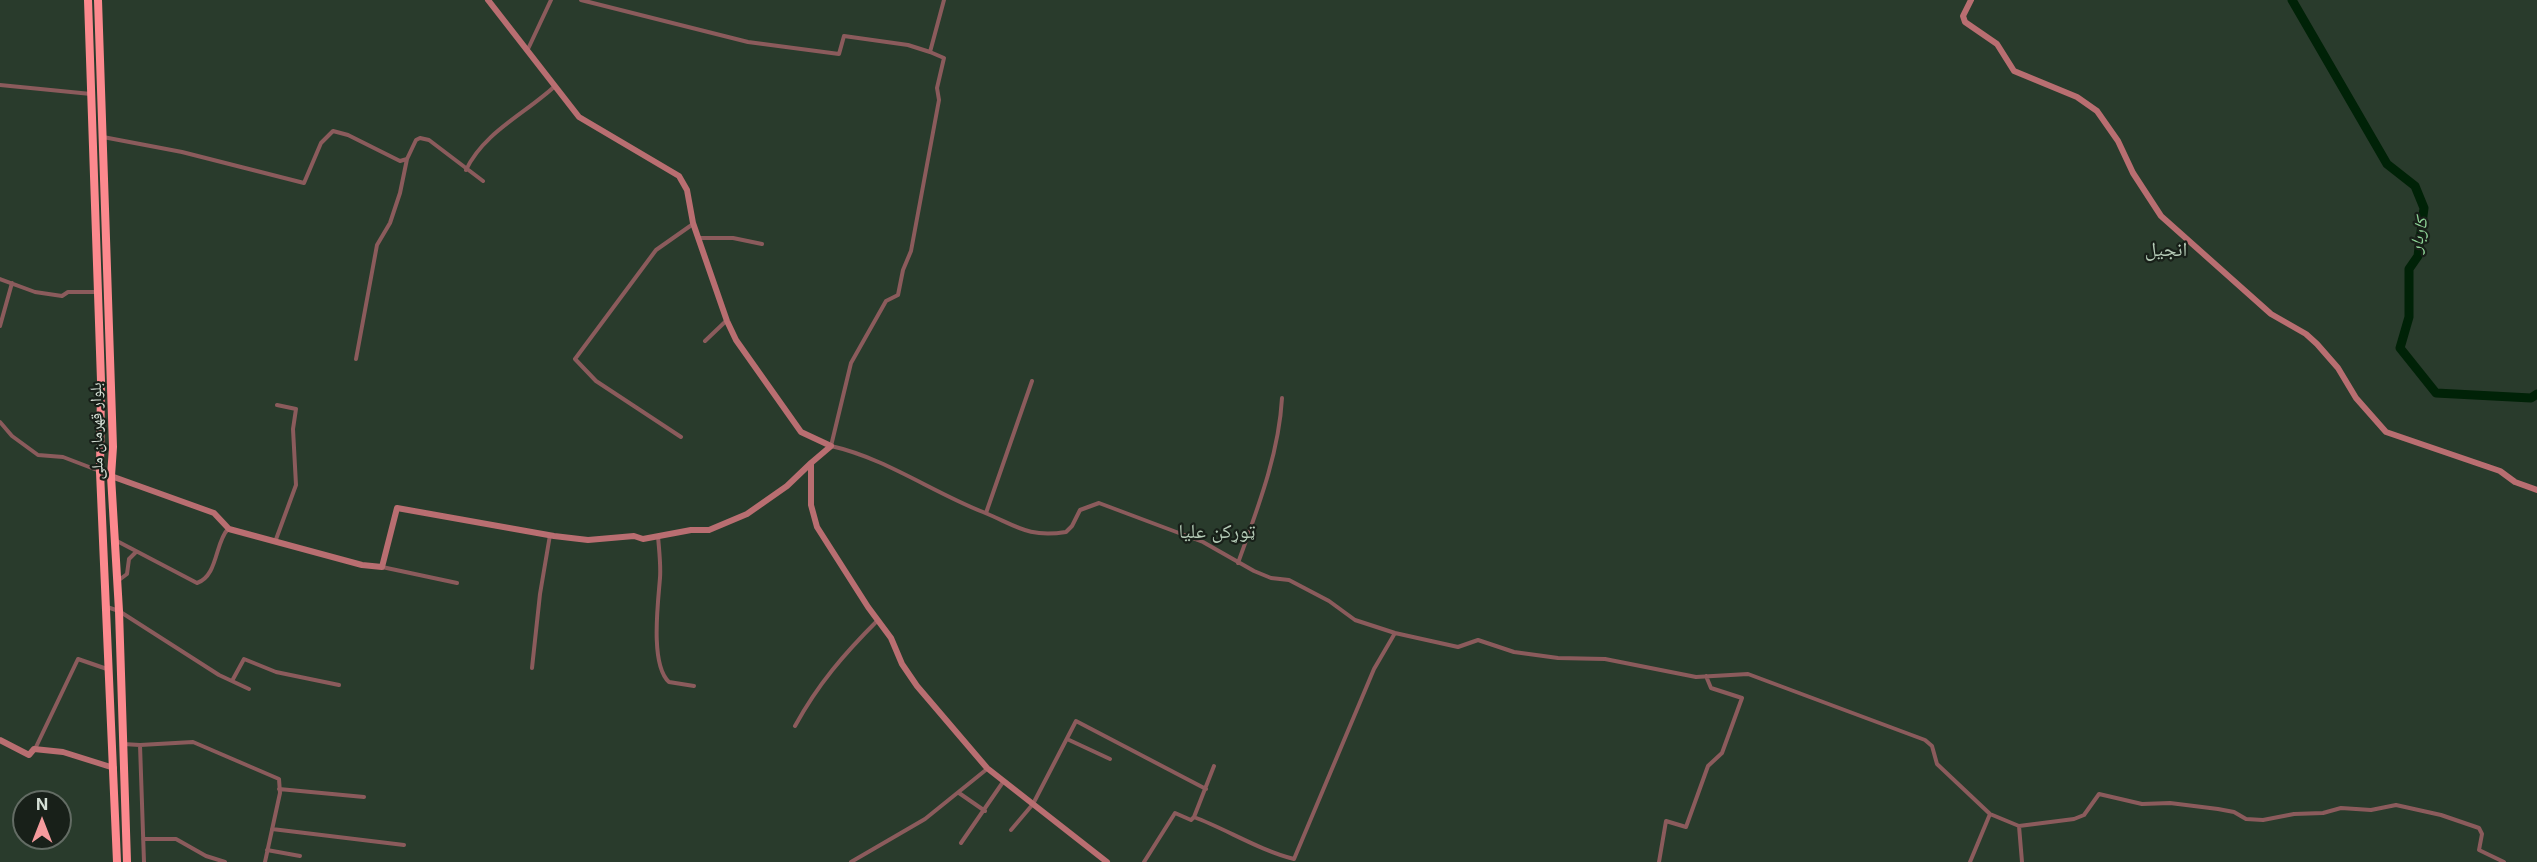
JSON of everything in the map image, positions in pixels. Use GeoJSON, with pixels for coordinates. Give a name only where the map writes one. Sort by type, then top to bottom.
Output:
{"type":"FeatureCollection","features":[{"type":"Feature","properties":{"kind":"highway","name":"بلوار قهرمان ملی"},"geometry":{"type":"LineString","coordinates":[[88,0],[102,381],[100,472],[117,862]]}},
{"type":"Feature","properties":{"kind":"highway","name":"بلوار قهرمان ملی"},"geometry":{"type":"LineString","coordinates":[[98,0],[113,447],[111,476],[119,611],[127,862]]}},
{"type":"Feature","properties":{"kind":"street"},"geometry":{"type":"LineString","coordinates":[[488,0],[579,117],[679,176],[687,190],[693,223],[727,321],[750,364],[801,432],[831,446],[859,452],[1011,527],[1030,532],[1053,534],[1066,532],[1072,526],[1080,510],[1099,503],[1203,542],[1238,563],[1271,578],[1289,580],[1329,601],[1355,620],[1395,633],[1458,648],[1478,640],[1514,652],[1558,658],[1605,659],[1696,677],[1748,674],[1925,740],[1932,746],[1937,764],[1990,814],[2019,826],[2074,819],[2084,815],[2099,794],[2142,804],[2170,803],[2226,810],[2246,819],[2263,820],[2294,814],[2323,813],[2341,808],[2371,810],[2396,805],[2441,815],[2479,828],[2482,834],[2479,850],[2502,862]]}},
{"type":"Feature","properties":{"kind":"street"},"geometry":{"type":"LineString","coordinates":[[528,49],[551,0]]}},
{"type":"Feature","properties":{"kind":"street"},"geometry":{"type":"LineString","coordinates":[[382,567],[397,508],[588,540],[709,530],[747,514],[787,486],[831,446],[851,363],[886,301],[898,295],[925,188],[939,100],[937,88],[944,58],[908,45],[844,36],[839,54],[758,44],[581,0]]}},
{"type":"Feature","properties":{"kind":"street"},"geometry":{"type":"LineString","coordinates":[[930,52],[944,0]]}},
{"type":"Feature","properties":{"kind":"street"},"geometry":{"type":"LineString","coordinates":[[1971,0],[1963,15],[1965,22],[1997,44],[2014,71],[2085,101],[2097,111],[2118,141],[2133,173],[2161,216],[2271,314],[2306,334],[2317,344],[2337,368],[2356,398],[2386,432],[2500,471],[2516,482],[2537,490]]}},
{"type":"Feature","properties":{"kind":"street"},"geometry":{"type":"LineString","coordinates":[[0,85],[91,94]]}},
{"type":"Feature","properties":{"kind":"street"},"geometry":{"type":"LineString","coordinates":[[466,170],[473,154],[504,124],[521,114],[555,86]]}},
{"type":"Feature","properties":{"kind":"street"},"geometry":{"type":"LineString","coordinates":[[102,137],[182,152],[304,183],[321,143],[333,131],[348,135],[400,162],[408,159]]}},
{"type":"Feature","properties":{"kind":"street"},"geometry":{"type":"LineString","coordinates":[[356,359],[377,245],[390,223],[408,159],[416,140],[420,138],[429,140],[483,181]]}},
{"type":"Feature","properties":{"kind":"street"},"geometry":{"type":"LineString","coordinates":[[681,437],[596,381],[575,359],[656,250],[693,223]]}},
{"type":"Feature","properties":{"kind":"street"},"geometry":{"type":"LineString","coordinates":[[699,238],[733,238],[762,244]]}},
{"type":"Feature","properties":{"kind":"street"},"geometry":{"type":"LineString","coordinates":[[0,279],[35,292],[62,296],[68,292],[98,292]]}},
{"type":"Feature","properties":{"kind":"street"},"geometry":{"type":"LineString","coordinates":[[0,325],[12,284]]}},
{"type":"Feature","properties":{"kind":"street"},"geometry":{"type":"LineString","coordinates":[[705,341],[727,321]]}},
{"type":"Feature","properties":{"kind":"street"},"geometry":{"type":"LineString","coordinates":[[986,513],[1032,381]]}},
{"type":"Feature","properties":{"kind":"street"},"geometry":{"type":"LineString","coordinates":[[1238,563],[1262,494],[1281,416],[1282,398]]}},
{"type":"Feature","properties":{"kind":"street"},"geometry":{"type":"LineString","coordinates":[[275,542],[296,484],[293,429],[296,409],[277,405]]}},
{"type":"Feature","properties":{"kind":"street"},"geometry":{"type":"LineString","coordinates":[[0,422],[12,436],[38,455],[63,457],[214,513],[229,529],[275,542],[457,583]]}},
{"type":"Feature","properties":{"kind":"street"},"geometry":{"type":"LineString","coordinates":[[812,464],[811,506],[817,526],[891,638],[902,664],[917,686],[987,768],[1107,862]]}},
{"type":"Feature","properties":{"kind":"street"},"geometry":{"type":"LineString","coordinates":[[114,539],[196,583],[201,581],[216,561],[222,535],[229,529]]}},
{"type":"Feature","properties":{"kind":"street"},"geometry":{"type":"LineString","coordinates":[[532,668],[540,594],[550,535]]}},
{"type":"Feature","properties":{"kind":"street"},"geometry":{"type":"LineString","coordinates":[[658,536],[660,599],[656,624],[661,671],[669,682],[694,686]]}},
{"type":"Feature","properties":{"kind":"street"},"geometry":{"type":"LineString","coordinates":[[117,581],[127,574],[129,559],[137,551]]}},
{"type":"Feature","properties":{"kind":"street"},"geometry":{"type":"LineString","coordinates":[[107,607],[119,611],[232,681],[249,689]]}},
{"type":"Feature","properties":{"kind":"street"},"geometry":{"type":"LineString","coordinates":[[795,726],[810,699],[837,661],[878,620]]}},
{"type":"Feature","properties":{"kind":"street"},"geometry":{"type":"LineString","coordinates":[[1194,817],[1294,860],[1374,669],[1395,633]]}},
{"type":"Feature","properties":{"kind":"street"},"geometry":{"type":"LineString","coordinates":[[0,740],[29,755],[78,659],[110,670]]}},
{"type":"Feature","properties":{"kind":"street"},"geometry":{"type":"LineString","coordinates":[[232,681],[244,659],[295,677],[339,685]]}},
{"type":"Feature","properties":{"kind":"street"},"geometry":{"type":"LineString","coordinates":[[1659,862],[1666,821],[1686,827],[1708,766],[1722,753],[1742,698],[1711,688],[1706,676]]}},
{"type":"Feature","properties":{"kind":"street"},"geometry":{"type":"LineString","coordinates":[[1011,830],[1033,804],[1076,721],[1206,789]]}},
{"type":"Feature","properties":{"kind":"street"},"geometry":{"type":"LineString","coordinates":[[1067,739],[1110,759]]}},
{"type":"Feature","properties":{"kind":"street"},"geometry":{"type":"LineString","coordinates":[[123,744],[193,742],[279,779],[265,862]]}},
{"type":"Feature","properties":{"kind":"street"},"geometry":{"type":"LineString","coordinates":[[140,744],[144,862]]}},
{"type":"Feature","properties":{"kind":"street"},"geometry":{"type":"LineString","coordinates":[[34,749],[63,752],[114,768]]}},
{"type":"Feature","properties":{"kind":"street"},"geometry":{"type":"LineString","coordinates":[[1144,862],[1175,813],[1191,820],[1194,817],[1214,766]]}},
{"type":"Feature","properties":{"kind":"street"},"geometry":{"type":"LineString","coordinates":[[851,862],[925,819],[987,768]]}},
{"type":"Feature","properties":{"kind":"street"},"geometry":{"type":"LineString","coordinates":[[961,843],[1003,782]]}},
{"type":"Feature","properties":{"kind":"street"},"geometry":{"type":"LineString","coordinates":[[279,789],[364,797]]}},
{"type":"Feature","properties":{"kind":"street"},"geometry":{"type":"LineString","coordinates":[[959,793],[985,811]]}},
{"type":"Feature","properties":{"kind":"street"},"geometry":{"type":"LineString","coordinates":[[1970,862],[1990,814]]}},
{"type":"Feature","properties":{"kind":"street"},"geometry":{"type":"LineString","coordinates":[[2019,826],[2022,862]]}},
{"type":"Feature","properties":{"kind":"street"},"geometry":{"type":"LineString","coordinates":[[272,829],[404,845]]}},
{"type":"Feature","properties":{"kind":"street"},"geometry":{"type":"LineString","coordinates":[[143,839],[176,839],[206,856],[225,862]]}},
{"type":"Feature","properties":{"kind":"street"},"geometry":{"type":"LineString","coordinates":[[267,850],[300,856]]}},
{"type":"Feature","properties":{"kind":"waterway","name":"کاربار"},"geometry":{"type":"LineString","coordinates":[[2292,0],[2387,164],[2415,186],[2424,208],[2418,256],[2409,269],[2409,317],[2400,348],[2436,393],[2531,398],[2537,394]]}},
{"type":"Feature","properties":{"kind":"district","name":"انجيل"},"geometry":{"type":"Point","coordinates":[2166,250]}},
{"type":"Feature","properties":{"kind":"district","name":"ټوړکن علیا"},"geometry":{"type":"Point","coordinates":[1217,532]}}]}
